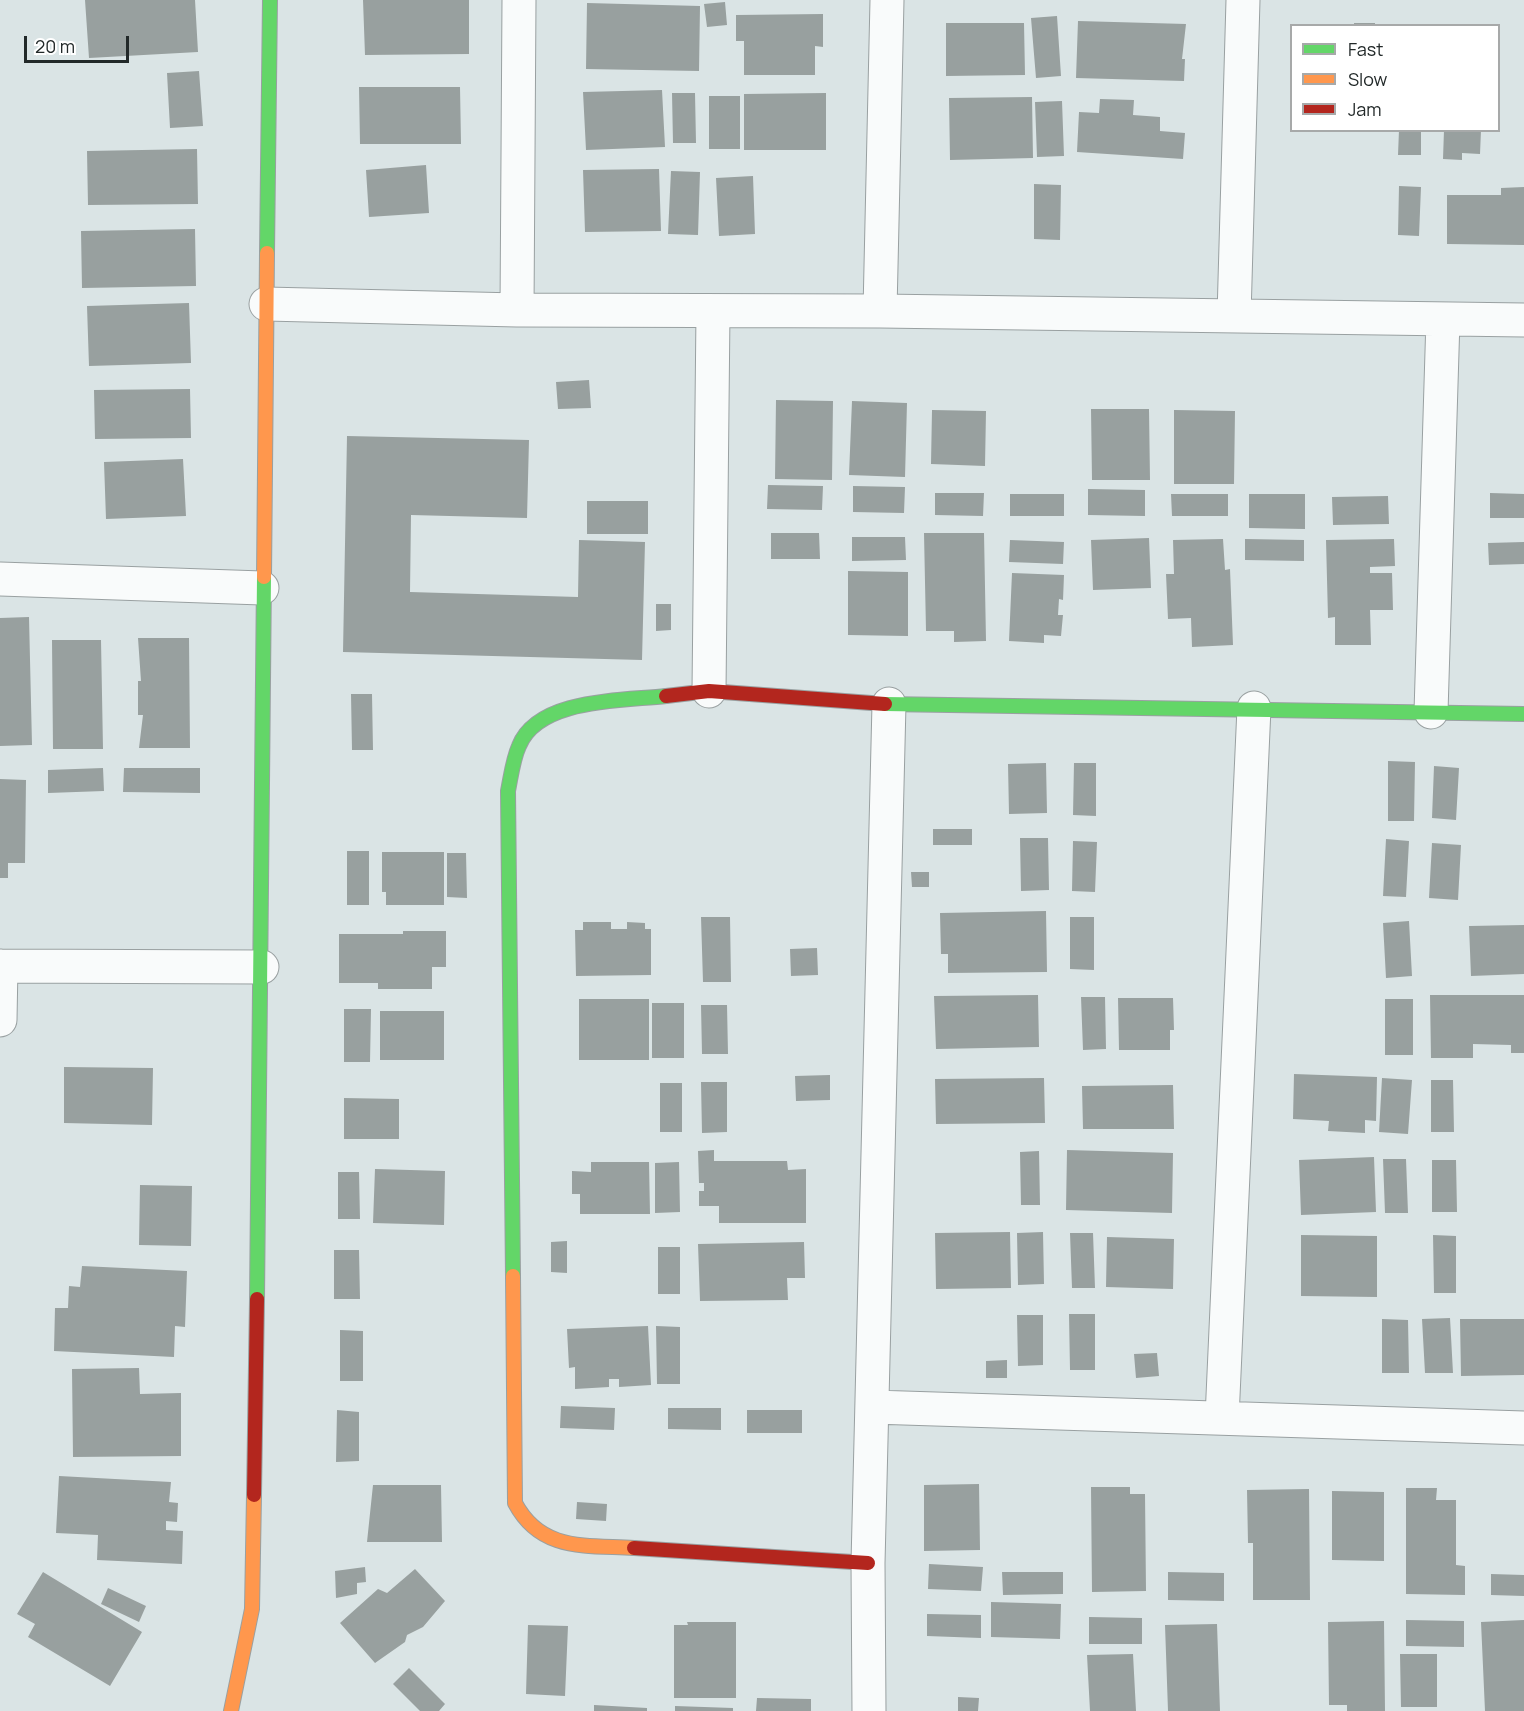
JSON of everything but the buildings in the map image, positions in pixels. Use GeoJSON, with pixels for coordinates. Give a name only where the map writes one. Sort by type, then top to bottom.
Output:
{"type":"FeatureCollection","features":[{"type":"Feature","properties":{"kind":"street"},"geometry":{"type":"LineString","coordinates":[[231,1711],[252,1609],[262,967],[262,588],[270,0]]}},
{"type":"Feature","properties":{"kind":"street"},"geometry":{"type":"LineString","coordinates":[[517,310],[519,0]]}},
{"type":"Feature","properties":{"kind":"street"},"geometry":{"type":"LineString","coordinates":[[880,311],[887,0]]}},
{"type":"Feature","properties":{"kind":"street"},"geometry":{"type":"LineString","coordinates":[[1234,316],[1243,0]]}},
{"type":"Feature","properties":{"kind":"street"},"geometry":{"type":"LineString","coordinates":[[267,304],[517,310],[880,311],[1524,320]]}},
{"type":"Feature","properties":{"kind":"street"},"geometry":{"type":"LineString","coordinates":[[709,692],[713,312]]}},
{"type":"Feature","properties":{"kind":"street"},"geometry":{"type":"LineString","coordinates":[[1431,712],[1443,319]]}},
{"type":"Feature","properties":{"kind":"street"},"geometry":{"type":"LineString","coordinates":[[0,579],[262,588]]}},
{"type":"Feature","properties":{"kind":"street"},"geometry":{"type":"LineString","coordinates":[[868,1563],[562,1544],[546,1537],[524,1521],[515,1503],[508,791],[519,744],[540,720],[566,707],[709,692],[889,704],[1524,714]]}},
{"type":"Feature","properties":{"kind":"street"},"geometry":{"type":"LineString","coordinates":[[869,1711],[868,1563],[889,704]]}},
{"type":"Feature","properties":{"kind":"street"},"geometry":{"type":"LineString","coordinates":[[1222,1418],[1254,708]]}},
{"type":"Feature","properties":{"kind":"street"},"geometry":{"type":"LineString","coordinates":[[0,1020],[1,966],[262,967]]}},
{"type":"Feature","properties":{"kind":"street"},"geometry":{"type":"LineString","coordinates":[[873,1407],[1524,1428]]}},
{"type":"Feature","properties":{"kind":"traffic: fast"},"geometry":{"type":"LineString","coordinates":[[267,253],[270,0]]}},
{"type":"Feature","properties":{"kind":"traffic: fast"},"geometry":{"type":"LineString","coordinates":[[257,1299],[264,577]]}},
{"type":"Feature","properties":{"kind":"traffic: fast"},"geometry":{"type":"LineString","coordinates":[[513,1276],[508,791],[514,762],[519,746],[529,730],[544,719],[563,710],[606,701],[666,696]]}},
{"type":"Feature","properties":{"kind":"traffic: fast"},"geometry":{"type":"LineString","coordinates":[[885,704],[1524,714]]}},
{"type":"Feature","properties":{"kind":"traffic: slow"},"geometry":{"type":"LineString","coordinates":[[264,577],[267,253]]}},
{"type":"Feature","properties":{"kind":"traffic: slow"},"geometry":{"type":"LineString","coordinates":[[513,1276],[515,1503],[526,1519],[551,1538],[582,1545],[634,1548]]}},
{"type":"Feature","properties":{"kind":"traffic: slow"},"geometry":{"type":"LineString","coordinates":[[231,1711],[252,1609],[254,1495]]}},
{"type":"Feature","properties":{"kind":"traffic: jam"},"geometry":{"type":"LineString","coordinates":[[666,696],[709,691],[885,704]]}},
{"type":"Feature","properties":{"kind":"traffic: jam"},"geometry":{"type":"LineString","coordinates":[[254,1495],[257,1299]]}},
{"type":"Feature","properties":{"kind":"traffic: jam"},"geometry":{"type":"LineString","coordinates":[[634,1548],[868,1563]]}}]}
